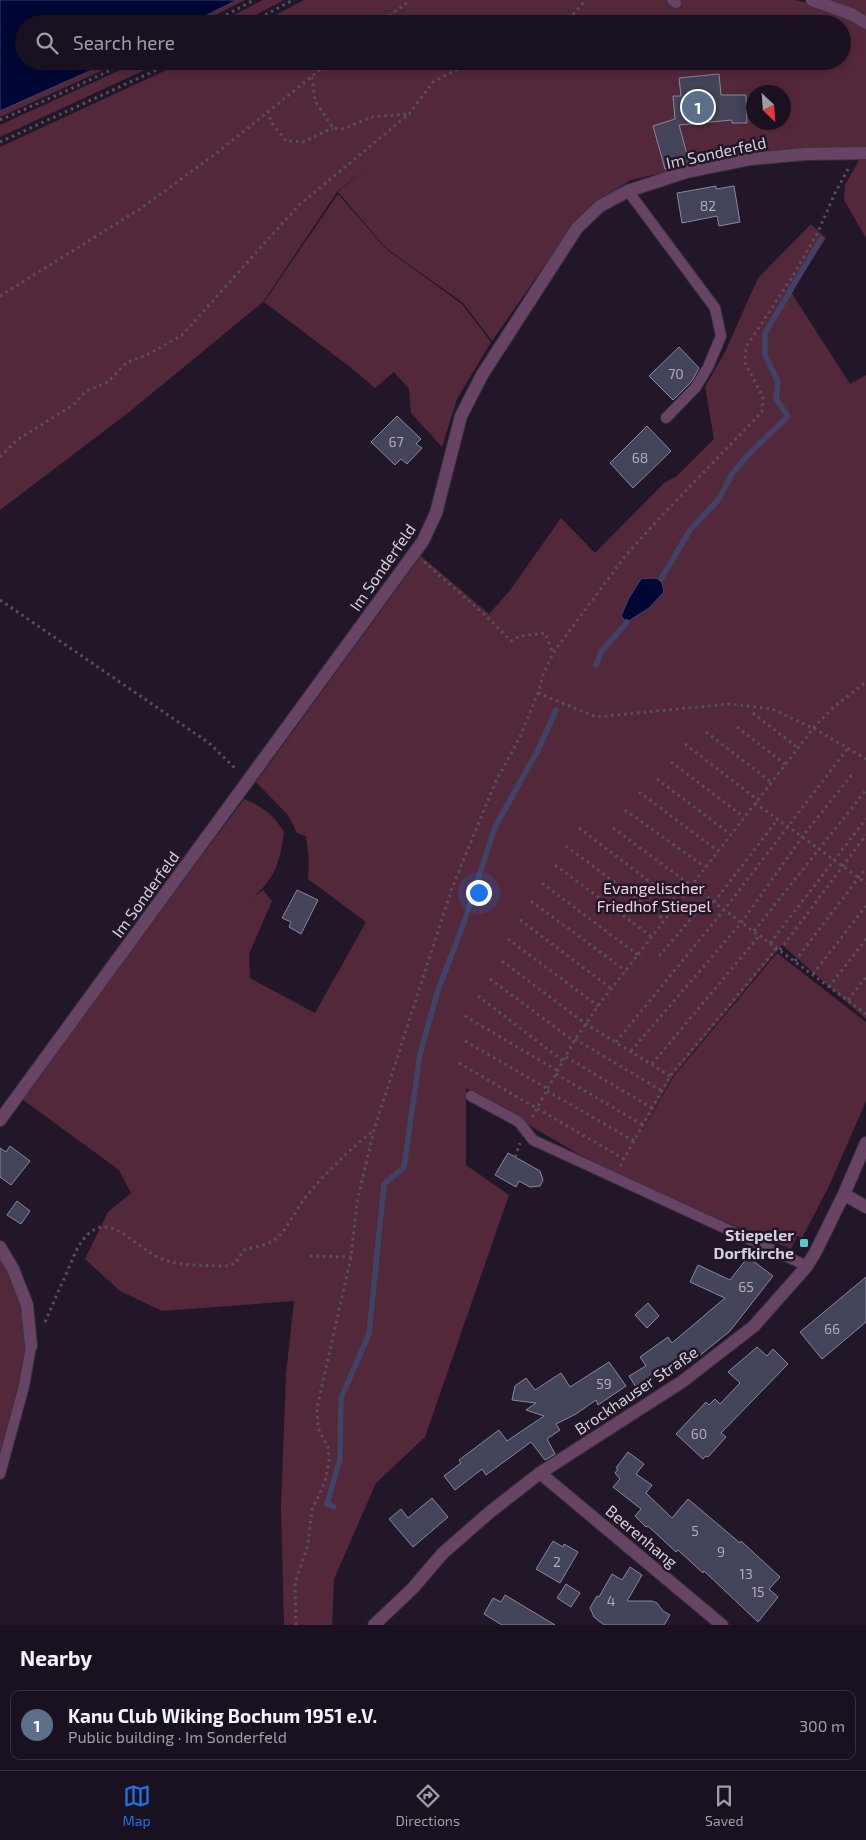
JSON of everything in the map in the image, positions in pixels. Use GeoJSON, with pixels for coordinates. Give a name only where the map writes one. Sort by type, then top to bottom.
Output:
{"type":"FeatureCollection","features":[{"type":"Feature","properties":{"kind":"street"},"geometry":{"type":"LineString","coordinates":[[812,0],[853,15],[866,23]]}},
{"type":"Feature","properties":{"kind":"street","name":"Im Sonderfeld"},"geometry":{"type":"LineString","coordinates":[[0,1120],[423,542],[436,514],[461,416],[482,375],[577,228],[600,206],[628,191],[686,172],[750,159],[805,154],[862,153]]}},
{"type":"Feature","properties":{"kind":"street","name":"Brockhauser Straße"},"geometry":{"type":"LineString","coordinates":[[374,1625],[413,1588],[443,1553],[490,1512],[540,1473],[683,1381],[754,1326],[807,1266],[844,1194],[866,1143]]}},
{"type":"Feature","properties":{"kind":"street"},"geometry":{"type":"LineString","coordinates":[[844,1194],[866,1207]]}},
{"type":"Feature","properties":{"kind":"street"},"geometry":{"type":"LineString","coordinates":[[0,1247],[13,1269],[27,1305],[31,1346]]}},
{"type":"Feature","properties":{"kind":"street","name":"Beerenhang"},"geometry":{"type":"LineString","coordinates":[[540,1473],[722,1625]]}},
{"type":"Feature","properties":{"kind":"lane"},"geometry":{"type":"LineString","coordinates":[[628,191],[715,308],[720,336],[708,367],[696,387],[666,418]]}},
{"type":"Feature","properties":{"kind":"lane"},"geometry":{"type":"LineString","coordinates":[[471,1096],[519,1122],[533,1140],[807,1266]]}},
{"type":"Feature","properties":{"kind":"lane"},"geometry":{"type":"LineString","coordinates":[[0,1474],[24,1386],[31,1346]]}},
{"type":"Feature","properties":{"kind":"path"},"geometry":{"type":"LineString","coordinates":[[226,15],[254,0]]}},
{"type":"Feature","properties":{"kind":"path"},"geometry":{"type":"LineString","coordinates":[[265,15],[293,0]]}},
{"type":"Feature","properties":{"kind":"path"},"geometry":{"type":"LineString","coordinates":[[391,15],[410,0]]}},
{"type":"Feature","properties":{"kind":"path"},"geometry":{"type":"LineString","coordinates":[[572,15],[586,0]]}},
{"type":"Feature","properties":{"kind":"path"},"geometry":{"type":"LineString","coordinates":[[0,120],[111,70]]}},
{"type":"Feature","properties":{"kind":"path"},"geometry":{"type":"LineString","coordinates":[[0,142],[156,70]]}},
{"type":"Feature","properties":{"kind":"path"},"geometry":{"type":"LineString","coordinates":[[0,296],[140,209],[218,152],[320,70]]}},
{"type":"Feature","properties":{"kind":"path"},"geometry":{"type":"LineString","coordinates":[[0,457],[17,440],[73,405],[86,391],[108,382],[126,363],[151,353],[182,335],[300,205],[409,114],[433,82],[456,70]]}},
{"type":"Feature","properties":{"kind":"path"},"geometry":{"type":"LineString","coordinates":[[312,77],[315,101],[333,128]]}},
{"type":"Feature","properties":{"kind":"path"},"geometry":{"type":"LineString","coordinates":[[268,111],[271,122],[286,141],[304,142],[333,128],[344,129],[371,116],[409,114]]}},
{"type":"Feature","properties":{"kind":"path"},"geometry":{"type":"LineString","coordinates":[[296,1625],[295,1583],[308,1545],[312,1510],[325,1482],[329,1460],[328,1447],[318,1428],[317,1408],[351,1257],[357,1202],[374,1130],[452,888],[496,781],[520,737],[538,693],[543,675],[554,653],[626,555],[762,412],[763,397],[745,363],[746,347],[791,279],[813,242],[835,193],[862,153]]}},
{"type":"Feature","properties":{"kind":"path"},"geometry":{"type":"LineString","coordinates":[[414,554],[484,614],[511,641],[520,636],[545,634],[554,653]]}},
{"type":"Feature","properties":{"kind":"path"},"geometry":{"type":"LineString","coordinates":[[0,600],[209,743],[233,764],[246,783]]}},
{"type":"Feature","properties":{"kind":"path"},"geometry":{"type":"LineString","coordinates":[[514,1156],[563,1061],[598,1006],[813,728],[835,706],[866,682]]}},
{"type":"Feature","properties":{"kind":"path"},"geometry":{"type":"LineString","coordinates":[[538,693],[596,717],[729,704],[772,709],[813,728],[866,759]]}},
{"type":"Feature","properties":{"kind":"path"},"geometry":{"type":"LineString","coordinates":[[753,713],[798,748]]}},
{"type":"Feature","properties":{"kind":"path"},"geometry":{"type":"LineString","coordinates":[[737,727],[785,764]]}},
{"type":"Feature","properties":{"kind":"path"},"geometry":{"type":"LineString","coordinates":[[706,732],[771,782]]}},
{"type":"Feature","properties":{"kind":"path"},"geometry":{"type":"LineString","coordinates":[[685,744],[778,819],[866,883]]}},
{"type":"Feature","properties":{"kind":"path"},"geometry":{"type":"LineString","coordinates":[[616,1042],[724,910],[848,748]]}},
{"type":"Feature","properties":{"kind":"path"},"geometry":{"type":"LineString","coordinates":[[671,762],[744,817]]}},
{"type":"Feature","properties":{"kind":"path"},"geometry":{"type":"LineString","coordinates":[[630,1051],[742,922],[802,837],[853,773]]}},
{"type":"Feature","properties":{"kind":"path"},"geometry":{"type":"LineString","coordinates":[[657,778],[730,834]]}},
{"type":"Feature","properties":{"kind":"path"},"geometry":{"type":"LineString","coordinates":[[754,931],[866,790]]}},
{"type":"Feature","properties":{"kind":"path"},"geometry":{"type":"LineString","coordinates":[[639,792],[718,851]]}},
{"type":"Feature","properties":{"kind":"path"},"geometry":{"type":"LineString","coordinates":[[625,810],[705,867]]}},
{"type":"Feature","properties":{"kind":"path"},"geometry":{"type":"LineString","coordinates":[[714,902],[778,819]]}},
{"type":"Feature","properties":{"kind":"path"},"geometry":{"type":"LineString","coordinates":[[770,943],[866,819]]}},
{"type":"Feature","properties":{"kind":"path"},"geometry":{"type":"LineString","coordinates":[[579,828],[678,903]]}},
{"type":"Feature","properties":{"kind":"path"},"geometry":{"type":"LineString","coordinates":[[613,828],[866,1013]]}},
{"type":"Feature","properties":{"kind":"path"},"geometry":{"type":"LineString","coordinates":[[614,1177],[670,1076],[778,949],[866,835]]}},
{"type":"Feature","properties":{"kind":"path"},"geometry":{"type":"LineString","coordinates":[[566,846],[665,920]]}},
{"type":"Feature","properties":{"kind":"path"},"geometry":{"type":"LineString","coordinates":[[556,865],[652,937]]}},
{"type":"Feature","properties":{"kind":"path"},"geometry":{"type":"LineString","coordinates":[[795,961],[866,868]]}},
{"type":"Feature","properties":{"kind":"path"},"geometry":{"type":"LineString","coordinates":[[542,883],[638,955]]}},
{"type":"Feature","properties":{"kind":"path"},"geometry":{"type":"LineString","coordinates":[[659,956],[708,899]]}},
{"type":"Feature","properties":{"kind":"path"},"geometry":{"type":"LineString","coordinates":[[531,901],[626,971]]}},
{"type":"Feature","properties":{"kind":"path"},"geometry":{"type":"LineString","coordinates":[[813,974],[866,906]]}},
{"type":"Feature","properties":{"kind":"path"},"geometry":{"type":"LineString","coordinates":[[520,920],[612,988]]}},
{"type":"Feature","properties":{"kind":"path"},"geometry":{"type":"LineString","coordinates":[[652,1064],[760,935]]}},
{"type":"Feature","properties":{"kind":"path"},"geometry":{"type":"LineString","coordinates":[[508,939],[598,1006]]}},
{"type":"Feature","properties":{"kind":"path"},"geometry":{"type":"LineString","coordinates":[[830,987],[866,939]]}},
{"type":"Feature","properties":{"kind":"path"},"geometry":{"type":"LineString","coordinates":[[502,961],[586,1024],[670,1076]]}},
{"type":"Feature","properties":{"kind":"path"},"geometry":{"type":"LineString","coordinates":[[848,1000],[866,977]]}},
{"type":"Feature","properties":{"kind":"path"},"geometry":{"type":"LineString","coordinates":[[490,979],[575,1040],[662,1091]]}},
{"type":"Feature","properties":{"kind":"path"},"geometry":{"type":"LineString","coordinates":[[478,996],[563,1061]]}},
{"type":"Feature","properties":{"kind":"path"},"geometry":{"type":"LineString","coordinates":[[465,1016],[643,1125]]}},
{"type":"Feature","properties":{"kind":"path"},"geometry":{"type":"LineString","coordinates":[[465,1041],[634,1140]]}},
{"type":"Feature","properties":{"kind":"path"},"geometry":{"type":"LineString","coordinates":[[566,1056],[652,1108]]}},
{"type":"Feature","properties":{"kind":"path"},"geometry":{"type":"LineString","coordinates":[[459,1063],[538,1107],[624,1159]]}},
{"type":"Feature","properties":{"kind":"path"},"geometry":{"type":"LineString","coordinates":[[43,1327],[82,1240],[92,1230],[108,1227],[115,1229],[150,1253],[176,1264],[230,1266],[236,1262],[244,1250],[263,1246],[281,1233],[305,1198],[330,1169],[374,1130]]}},
{"type":"Feature","properties":{"kind":"path"},"geometry":{"type":"LineString","coordinates":[[310,1256],[351,1257]]}},
{"type":"Feature","properties":{"kind":"green space"},"geometry":{"type":"Polygon","coordinates":[[[237,0],[245,0],[216,15],[207,15],[237,0]]]}},
{"type":"Feature","properties":{"kind":"green space"},"geometry":{"type":"Polygon","coordinates":[[[263,0],[284,0],[256,15],[234,15],[263,0]]]}},
{"type":"Feature","properties":{"kind":"green space"},"geometry":{"type":"Polygon","coordinates":[[[304,0],[666,0],[671,3],[675,0],[796,0],[825,8],[839,15],[275,15],[304,0]]]}},
{"type":"Feature","properties":{"kind":"green space"},"geometry":{"type":"Polygon","coordinates":[[[828,0],[866,0],[866,19],[828,0]]]}},
{"type":"Feature","properties":{"kind":"green space"},"geometry":{"type":"Polygon","coordinates":[[[851,21],[866,28],[866,147],[809,148],[687,167],[631,180],[596,202],[574,223],[492,341],[463,303],[386,248],[338,192],[369,166],[337,192],[263,302],[128,413],[0,510],[0,147],[167,70],[851,70],[851,21]]]}},
{"type":"Feature","properties":{"kind":"green space"},"geometry":{"type":"Polygon","coordinates":[[[92,70],[103,70],[0,117],[0,111],[92,70]]]}},
{"type":"Feature","properties":{"kind":"green space"},"geometry":{"type":"Polygon","coordinates":[[[120,70],[145,70],[0,137],[0,125],[120,70]]]}},
{"type":"Feature","properties":{"kind":"green space"},"geometry":{"type":"Polygon","coordinates":[[[859,160],[866,160],[866,238],[844,200],[845,185],[859,160]]]}},
{"type":"Feature","properties":{"kind":"green space"},"geometry":{"type":"Polygon","coordinates":[[[338,194],[386,249],[462,304],[491,342],[457,399],[442,447],[411,413],[409,389],[394,372],[375,388],[264,302],[338,194]]]}},
{"type":"Feature","properties":{"kind":"green space","name":"Evangelischer Friedhof Stiepel"},"geometry":{"type":"Polygon","coordinates":[[[811,224],[826,238],[791,292],[850,384],[866,375],[866,1019],[782,945],[673,1076],[629,1153],[674,1076],[777,953],[866,1022],[866,1101],[829,1186],[802,1238],[797,1236],[791,1249],[616,1176],[466,1088],[466,1165],[509,1195],[425,1437],[376,1483],[334,1579],[332,1625],[284,1625],[281,1507],[286,1374],[294,1301],[162,1311],[120,1291],[85,1259],[108,1212],[131,1193],[119,1170],[22,1099],[244,799],[267,812],[284,832],[281,852],[275,869],[266,884],[251,899],[263,890],[272,901],[249,954],[250,978],[315,1013],[366,922],[308,879],[309,861],[306,836],[297,833],[288,815],[256,782],[421,556],[489,614],[511,589],[561,518],[595,553],[664,483],[677,476],[714,439],[705,387],[726,350],[758,278],[811,224]]]}},
{"type":"Feature","properties":{"kind":"green space"},"geometry":{"type":"Polygon","coordinates":[[[0,1257],[8,1271],[22,1309],[26,1346],[19,1386],[0,1457],[0,1257]]]}},
{"type":"Feature","properties":{"kind":"water"},"geometry":{"type":"Polygon","coordinates":[[[0,0],[237,0],[207,15],[15,15],[15,70],[92,70],[0,111],[0,0]]]}},
{"type":"Feature","properties":{"kind":"water"},"geometry":{"type":"Polygon","coordinates":[[[641,579],[661,579],[664,592],[649,608],[627,622],[621,616],[629,598],[641,579]]]}},
{"type":"Feature","properties":{"kind":"building"},"geometry":{"type":"Polygon","coordinates":[[[719,74],[721,95],[746,95],[746,123],[732,123],[732,120],[679,125],[689,162],[665,169],[653,126],[675,119],[673,96],[681,96],[679,78],[719,74]]]}},
{"type":"Feature","properties":{"kind":"building"},"geometry":{"type":"Polygon","coordinates":[[[716,186],[716,189],[734,186],[740,222],[719,226],[717,216],[682,223],[677,193],[716,186]]]}},
{"type":"Feature","properties":{"kind":"building"},"geometry":{"type":"Polygon","coordinates":[[[679,347],[699,368],[692,381],[673,400],[649,376],[679,347]]]}},
{"type":"Feature","properties":{"kind":"building"},"geometry":{"type":"Polygon","coordinates":[[[397,416],[421,439],[416,444],[422,448],[407,464],[401,459],[395,465],[371,442],[397,416]]]}},
{"type":"Feature","properties":{"kind":"building"},"geometry":{"type":"Polygon","coordinates":[[[647,426],[671,451],[633,488],[610,463],[647,426]]]}},
{"type":"Feature","properties":{"kind":"building"},"geometry":{"type":"Polygon","coordinates":[[[297,890],[318,900],[301,934],[289,927],[291,922],[282,918],[297,890]]]}},
{"type":"Feature","properties":{"kind":"building"},"geometry":{"type":"Polygon","coordinates":[[[10,1146],[30,1161],[11,1185],[0,1177],[0,1148],[6,1152],[10,1146]]]}},
{"type":"Feature","properties":{"kind":"building"},"geometry":{"type":"Polygon","coordinates":[[[508,1153],[540,1171],[543,1180],[540,1186],[530,1187],[519,1181],[516,1187],[495,1175],[508,1153]]]}},
{"type":"Feature","properties":{"kind":"building"},"geometry":{"type":"Polygon","coordinates":[[[17,1201],[30,1211],[21,1224],[7,1215],[17,1201]]]}},
{"type":"Feature","properties":{"kind":"building"},"geometry":{"type":"Polygon","coordinates":[[[748,1257],[773,1276],[730,1331],[698,1357],[694,1352],[657,1380],[655,1378],[637,1389],[629,1376],[646,1366],[640,1357],[668,1337],[672,1343],[725,1298],[690,1282],[698,1265],[730,1280],[748,1257]]]}},
{"type":"Feature","properties":{"kind":"building"},"geometry":{"type":"Polygon","coordinates":[[[866,1277],[866,1322],[822,1359],[800,1332],[866,1277]]]}},
{"type":"Feature","properties":{"kind":"building"},"geometry":{"type":"Polygon","coordinates":[[[648,1303],[659,1316],[647,1328],[635,1315],[648,1303]]]}},
{"type":"Feature","properties":{"kind":"building"},"geometry":{"type":"Polygon","coordinates":[[[757,1347],[767,1356],[773,1349],[788,1364],[721,1433],[726,1437],[708,1457],[706,1456],[703,1459],[676,1434],[706,1402],[709,1405],[715,1399],[720,1404],[740,1383],[728,1372],[757,1347]]]}},
{"type":"Feature","properties":{"kind":"building"},"geometry":{"type":"Polygon","coordinates":[[[609,1362],[626,1386],[598,1405],[596,1400],[576,1414],[556,1424],[560,1430],[547,1439],[555,1454],[545,1460],[531,1442],[486,1475],[482,1469],[455,1490],[444,1476],[461,1463],[459,1460],[499,1430],[507,1441],[544,1416],[526,1410],[536,1403],[512,1400],[515,1386],[526,1378],[535,1390],[561,1373],[570,1387],[609,1362]]]}},
{"type":"Feature","properties":{"kind":"building"},"geometry":{"type":"Polygon","coordinates":[[[628,1452],[644,1464],[636,1474],[652,1485],[646,1493],[672,1518],[688,1499],[740,1543],[741,1541],[780,1577],[769,1589],[778,1597],[758,1622],[704,1571],[703,1573],[678,1550],[676,1552],[635,1516],[641,1509],[613,1487],[620,1479],[615,1473],[618,1469],[616,1468],[628,1452]]]}},
{"type":"Feature","properties":{"kind":"building"},"geometry":{"type":"Polygon","coordinates":[[[432,1498],[448,1517],[413,1547],[389,1519],[401,1509],[408,1518],[432,1498]]]}},
{"type":"Feature","properties":{"kind":"building"},"geometry":{"type":"Polygon","coordinates":[[[553,1541],[563,1547],[564,1544],[578,1552],[560,1583],[536,1569],[553,1541]]]}},
{"type":"Feature","properties":{"kind":"building"},"geometry":{"type":"Polygon","coordinates":[[[630,1567],[642,1575],[627,1601],[652,1601],[657,1603],[663,1611],[670,1615],[664,1625],[604,1625],[594,1617],[590,1608],[597,1596],[599,1597],[612,1574],[622,1580],[630,1567]]]}},
{"type":"Feature","properties":{"kind":"building"},"geometry":{"type":"Polygon","coordinates":[[[566,1584],[580,1593],[571,1607],[557,1598],[566,1584]]]}},
{"type":"Feature","properties":{"kind":"building"},"geometry":{"type":"Polygon","coordinates":[[[505,1595],[555,1625],[502,1625],[484,1614],[493,1598],[501,1602],[505,1595]]]}},
{"type":"Feature","properties":{"kind":"waterway"},"geometry":{"type":"LineString","coordinates":[[661,579],[690,530],[718,500],[732,474],[748,455],[788,416],[776,399],[778,382],[765,355],[765,333],[821,239]]}},
{"type":"Feature","properties":{"kind":"waterway"},"geometry":{"type":"LineString","coordinates":[[596,665],[601,652],[627,622]]}},
{"type":"Feature","properties":{"kind":"waterway"},"geometry":{"type":"LineString","coordinates":[[334,1507],[327,1504],[340,1459],[341,1398],[369,1334],[384,1184],[404,1167],[420,1054],[438,990],[462,928],[495,827],[538,750],[556,710]]}},
{"type":"Feature","properties":{"kind":"place","name":"Kanu Club Wiking Bochum 1951 e.V."},"geometry":{"type":"Point","coordinates":[698,107]}},
{"type":"Feature","properties":{"kind":"place","name":"Stiepeler Dorfkirche"},"geometry":{"type":"Point","coordinates":[804,1243]}}]}
